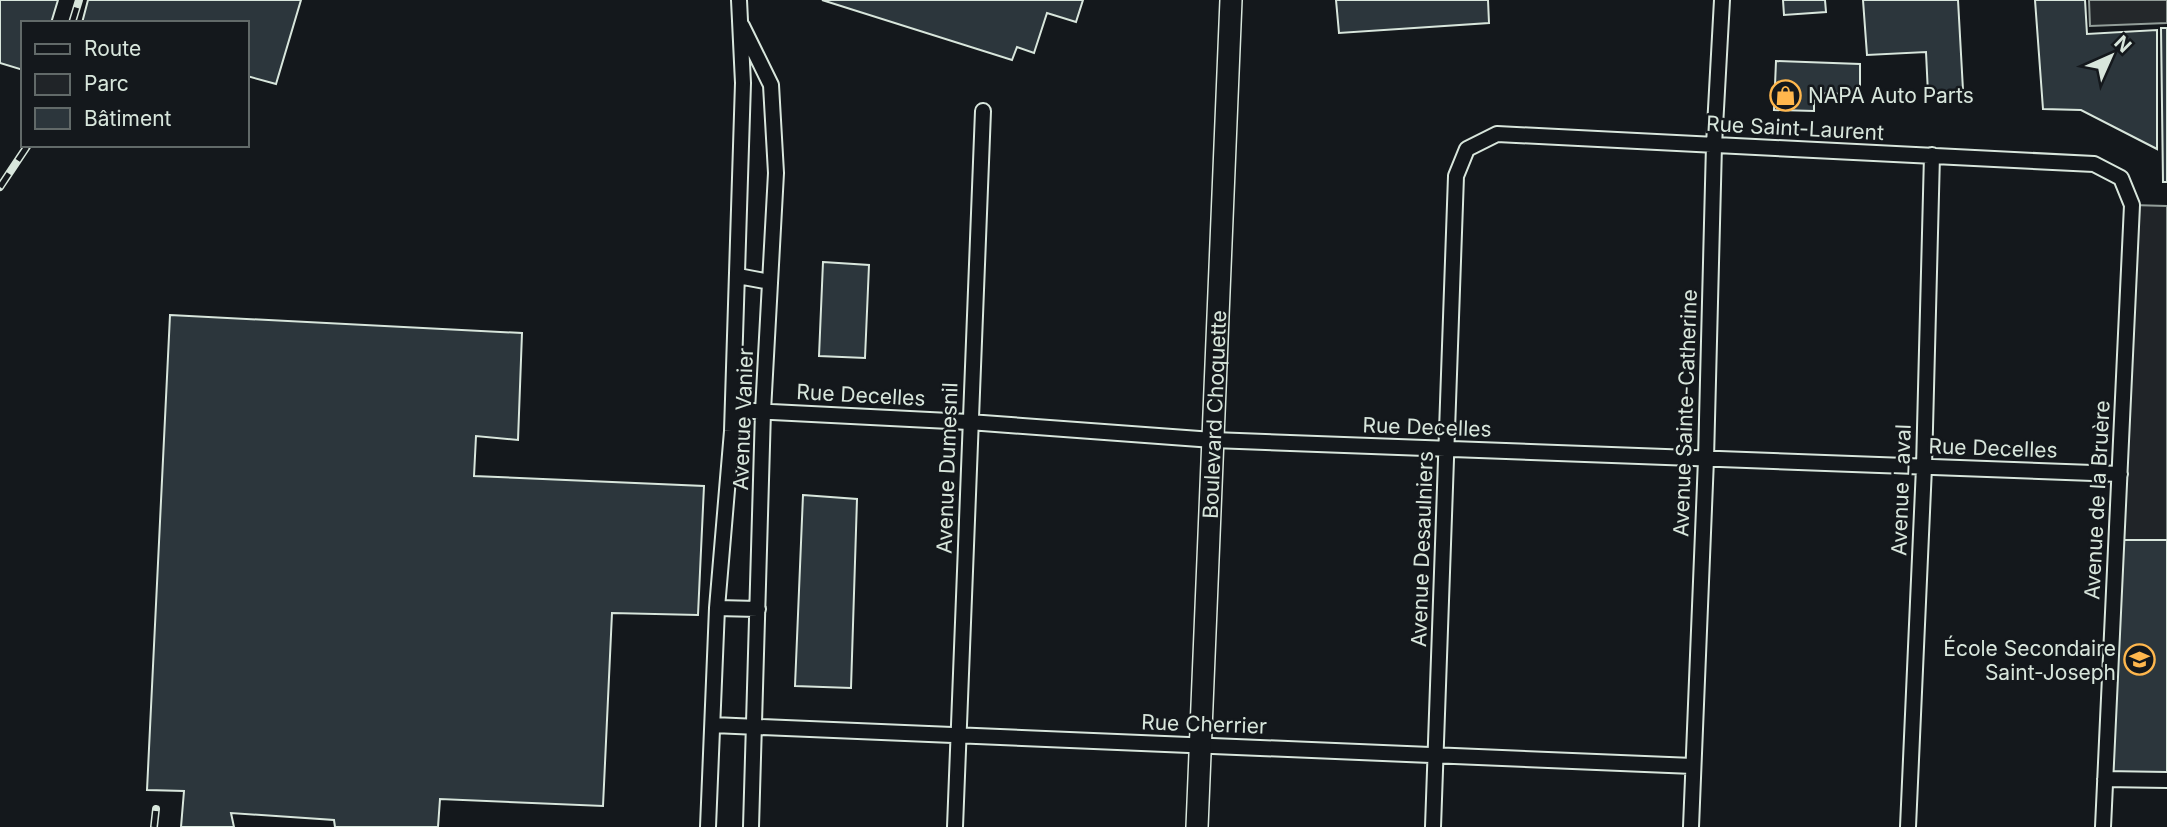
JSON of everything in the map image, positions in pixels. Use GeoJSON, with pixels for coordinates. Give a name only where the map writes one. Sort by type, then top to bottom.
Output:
{"type":"FeatureCollection","features":[{"type":"Feature","properties":{"kind":"main road","name":"Boulevard Choquette"},"geometry":{"type":"LineString","coordinates":[[1197,827],[1231,5]]}},
{"type":"Feature","properties":{"kind":"street","name":"Avenue Vanier"},"geometry":{"type":"LineString","coordinates":[[708,827],[717,608],[733,410],[743,83],[739,0]]}},
{"type":"Feature","properties":{"kind":"street","name":"Avenue Sainte-Catherine"},"geometry":{"type":"LineString","coordinates":[[1691,827],[1706,459],[1714,145],[1722,0]]}},
{"type":"Feature","properties":{"kind":"street","name":"Avenue Vanier"},"geometry":{"type":"LineString","coordinates":[[739,21],[771,85],[776,173],[763,411],[751,827]]}},
{"type":"Feature","properties":{"kind":"street","name":"Avenue Dumesnil"},"geometry":{"type":"LineString","coordinates":[[955,827],[983,111]]}},
{"type":"Feature","properties":{"kind":"street","name":"Rue Saint-Laurent"},"geometry":{"type":"LineString","coordinates":[[1467,149],[1497,134],[2094,164],[2121,178]]}},
{"type":"Feature","properties":{"kind":"street","name":"Avenue Desaulniers"},"geometry":{"type":"LineString","coordinates":[[1433,827],[1456,176],[1467,149]]}},
{"type":"Feature","properties":{"kind":"street","name":"Avenue Laval"},"geometry":{"type":"LineString","coordinates":[[1908,827],[1924,467],[1933,155]]}},
{"type":"Feature","properties":{"kind":"street","name":"Avenue de la Bruère"},"geometry":{"type":"LineString","coordinates":[[2103,827],[2132,205],[2121,178]]}},
{"type":"Feature","properties":{"kind":"street"},"geometry":{"type":"LineString","coordinates":[[738,276],[770,282]]}},
{"type":"Feature","properties":{"kind":"street","name":"Rue Decelles"},"geometry":{"type":"LineString","coordinates":[[733,410],[969,422],[1213,440],[2120,474]]}},
{"type":"Feature","properties":{"kind":"street"},"geometry":{"type":"LineString","coordinates":[[717,608],[758,609]]}},
{"type":"Feature","properties":{"kind":"street","name":"Rue Cherrier"},"geometry":{"type":"LineString","coordinates":[[713,726],[1693,766]]}},
{"type":"Feature","properties":{"kind":"street"},"geometry":{"type":"LineString","coordinates":[[2105,779],[2167,780]]}},
{"type":"Feature","properties":{"kind":"green space"},"geometry":{"type":"Polygon","coordinates":[[[2132,205],[2167,206],[2167,540],[2116,540],[2132,205]]]}},
{"type":"Feature","properties":{"kind":"shaded area"},"geometry":{"type":"Polygon","coordinates":[[[2089,0],[2167,0],[2167,23],[2090,26],[2089,0]]]}},
{"type":"Feature","properties":{"kind":"building"},"geometry":{"type":"Polygon","coordinates":[[[0,0],[58,0],[52,21],[21,21],[21,69],[0,63],[0,0]]]}},
{"type":"Feature","properties":{"kind":"building"},"geometry":{"type":"Polygon","coordinates":[[[88,0],[301,0],[276,84],[248,76],[248,21],[83,21],[88,0]]]}},
{"type":"Feature","properties":{"kind":"building"},"geometry":{"type":"Polygon","coordinates":[[[822,0],[1083,0],[1076,22],[1047,13],[1034,53],[1017,47],[1012,60],[822,0]]]}},
{"type":"Feature","properties":{"kind":"building"},"geometry":{"type":"Polygon","coordinates":[[[1336,0],[1488,0],[1489,23],[1339,33],[1336,0]]]}},
{"type":"Feature","properties":{"kind":"building"},"geometry":{"type":"Polygon","coordinates":[[[1783,0],[1825,0],[1826,12],[1784,15],[1783,0]]]}},
{"type":"Feature","properties":{"kind":"building"},"geometry":{"type":"Polygon","coordinates":[[[1863,0],[1958,0],[1963,90],[1928,94],[1926,52],[1867,55],[1863,0]]]}},
{"type":"Feature","properties":{"kind":"building"},"geometry":{"type":"Polygon","coordinates":[[[2035,0],[2085,0],[2087,34],[2157,30],[2157,149],[2081,110],[2043,109],[2035,0]]]}},
{"type":"Feature","properties":{"kind":"building"},"geometry":{"type":"Polygon","coordinates":[[[2161,28],[2167,28],[2167,182],[2163,182],[2161,28]]]}},
{"type":"Feature","properties":{"kind":"building"},"geometry":{"type":"Polygon","coordinates":[[[1776,61],[1860,64],[1860,94],[1814,93],[1814,111],[1774,110],[1776,61]]]}},
{"type":"Feature","properties":{"kind":"building"},"geometry":{"type":"Polygon","coordinates":[[[823,262],[869,265],[865,358],[819,356],[823,262]]]}},
{"type":"Feature","properties":{"kind":"building"},"geometry":{"type":"Polygon","coordinates":[[[170,315],[522,333],[518,440],[476,436],[474,476],[704,486],[698,615],[612,613],[603,806],[440,799],[438,827],[335,827],[334,820],[231,813],[234,827],[181,827],[184,791],[147,790],[170,315]]]}},
{"type":"Feature","properties":{"kind":"building"},"geometry":{"type":"Polygon","coordinates":[[[803,495],[857,499],[851,688],[795,686],[803,495]]]}},
{"type":"Feature","properties":{"kind":"building","name":"École Secondaire Saint-Joseph"},"geometry":{"type":"Polygon","coordinates":[[[2116,540],[2167,540],[2167,780],[2105,779],[2116,540]]]}},
{"type":"Feature","properties":{"kind":"railway"},"geometry":{"type":"LineString","coordinates":[[73,21],[79,0]]}},
{"type":"Feature","properties":{"kind":"railway"},"geometry":{"type":"LineString","coordinates":[[0,187],[27,147]]}},
{"type":"Feature","properties":{"kind":"railway"},"geometry":{"type":"LineString","coordinates":[[154,827],[156,809]]}},
{"type":"Feature","properties":{"kind":"place","name":"NAPA Auto Parts"},"geometry":{"type":"Point","coordinates":[1785,95]}},
{"type":"Feature","properties":{"kind":"place","name":"École Secondaire Saint-Joseph"},"geometry":{"type":"Point","coordinates":[2139,660]}}]}
